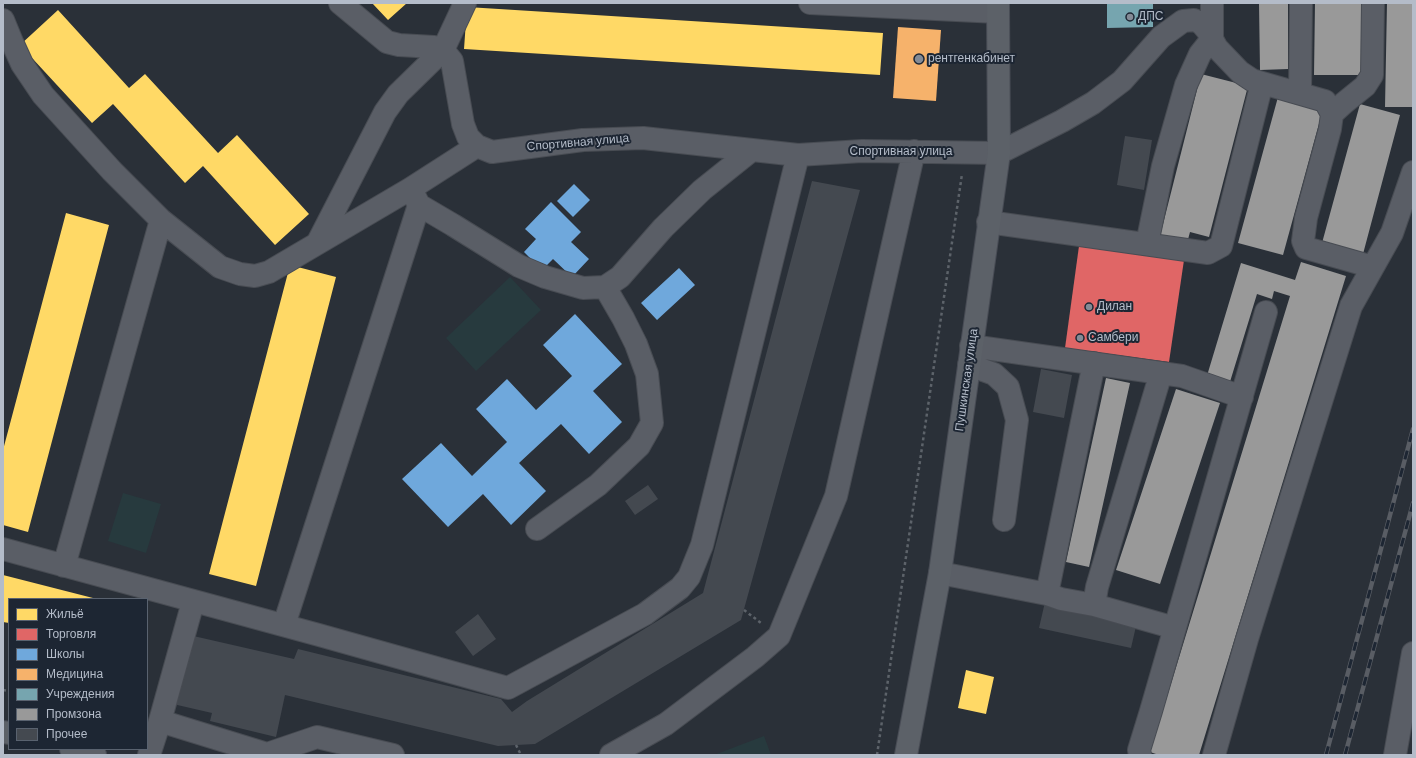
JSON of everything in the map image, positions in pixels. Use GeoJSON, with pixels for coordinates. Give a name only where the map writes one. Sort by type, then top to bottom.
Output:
{"type":"FeatureCollection","features":[{"type":"Feature","properties":{"kind":"main road","name":"Пушкинская улица"},"geometry":{"type":"LineString","coordinates":[[906,755],[940,573],[988,222],[999,153],[998,7]]}},
{"type":"Feature","properties":{"kind":"lane"},"geometry":{"type":"LineString","coordinates":[[3,20],[22,64],[43,95],[112,171],[160,220],[220,268],[240,274],[255,276],[269,272],[318,242],[415,197],[477,146],[468,137],[463,124],[452,61],[443,50],[434,46],[399,45],[387,42],[340,3]]}},
{"type":"Feature","properties":{"kind":"lane"},"geometry":{"type":"LineString","coordinates":[[318,242],[385,112],[398,94],[443,50],[465,3]]}},
{"type":"Feature","properties":{"kind":"lane"},"geometry":{"type":"LineString","coordinates":[[821,3],[998,7]]}},
{"type":"Feature","properties":{"kind":"lane"},"geometry":{"type":"LineString","coordinates":[[1146,244],[1163,166],[1186,85],[1200,54],[1212,39],[1212,3]]}},
{"type":"Feature","properties":{"kind":"lane"},"geometry":{"type":"LineString","coordinates":[[1300,93],[1301,3]]}},
{"type":"Feature","properties":{"kind":"lane"},"geometry":{"type":"LineString","coordinates":[[1332,114],[1365,86],[1372,75],[1372,3]]}},
{"type":"Feature","properties":{"kind":"lane"},"geometry":{"type":"LineString","coordinates":[[999,153],[1062,121],[1093,103],[1122,81],[1161,37],[1183,21],[1194,20],[1201,23],[1207,30],[1217,48],[1240,72],[1252,80],[1325,101],[1332,114],[1330,129],[1306,218],[1303,241],[1306,248],[1373,267]]}},
{"type":"Feature","properties":{"kind":"lane"},"geometry":{"type":"LineString","coordinates":[[988,222],[1208,253],[1221,246],[1262,83]]}},
{"type":"Feature","properties":{"kind":"lane","name":"Спортивная улица"},"geometry":{"type":"LineString","coordinates":[[477,146],[492,152],[583,140],[643,138],[798,155],[862,151],[999,153]]}},
{"type":"Feature","properties":{"kind":"lane"},"geometry":{"type":"LineString","coordinates":[[415,197],[453,225],[519,266],[545,277],[583,288],[605,287],[620,277],[663,228],[712,182],[752,150]]}},
{"type":"Feature","properties":{"kind":"lane"},"geometry":{"type":"LineString","coordinates":[[611,755],[666,724],[755,657],[779,636],[836,496],[914,151]]}},
{"type":"Feature","properties":{"kind":"lane"},"geometry":{"type":"LineString","coordinates":[[3,549],[193,602],[284,625],[508,688],[645,614],[680,588],[689,577],[702,545],[798,155]]}},
{"type":"Feature","properties":{"kind":"lane"},"geometry":{"type":"LineString","coordinates":[[1214,755],[1248,638],[1351,306],[1392,233],[1413,172]]}},
{"type":"Feature","properties":{"kind":"lane"},"geometry":{"type":"LineString","coordinates":[[284,625],[415,197]]}},
{"type":"Feature","properties":{"kind":"lane"},"geometry":{"type":"LineString","coordinates":[[64,566],[160,220]]}},
{"type":"Feature","properties":{"kind":"lane"},"geometry":{"type":"LineString","coordinates":[[537,530],[598,485],[639,446],[652,423],[647,374],[636,344],[605,287]]}},
{"type":"Feature","properties":{"kind":"lane"},"geometry":{"type":"LineString","coordinates":[[1140,755],[1139,750],[1266,312]]}},
{"type":"Feature","properties":{"kind":"lane"},"geometry":{"type":"LineString","coordinates":[[970,355],[1094,363],[1182,376],[1242,397]]}},
{"type":"Feature","properties":{"kind":"lane"},"geometry":{"type":"LineString","coordinates":[[970,355],[1008,387],[1017,420],[1004,520]]}},
{"type":"Feature","properties":{"kind":"lane"},"geometry":{"type":"LineString","coordinates":[[1047,594],[1094,363]]}},
{"type":"Feature","properties":{"kind":"lane"},"geometry":{"type":"LineString","coordinates":[[1094,605],[1097,587],[1161,373]]}},
{"type":"Feature","properties":{"kind":"lane"},"geometry":{"type":"LineString","coordinates":[[940,573],[1047,594],[1061,599],[1094,605],[1175,628]]}},
{"type":"Feature","properties":{"kind":"lane"},"geometry":{"type":"LineString","coordinates":[[149,755],[193,602]]}},
{"type":"Feature","properties":{"kind":"lane"},"geometry":{"type":"LineString","coordinates":[[1395,755],[1413,653]]}},
{"type":"Feature","properties":{"kind":"lane"},"geometry":{"type":"LineString","coordinates":[[160,721],[267,754],[295,743],[317,737],[393,755]]}},
{"type":"Feature","properties":{"kind":"path"},"geometry":{"type":"LineString","coordinates":[[877,755],[965,152]]}},
{"type":"Feature","properties":{"kind":"path"},"geometry":{"type":"LineString","coordinates":[[516,745],[520,755]]}},
{"type":"Feature","properties":{"kind":"green space"},"geometry":{"type":"Polygon","coordinates":[[[510,277],[541,310],[476,371],[446,338],[510,277]]]}},
{"type":"Feature","properties":{"kind":"green space"},"geometry":{"type":"Polygon","coordinates":[[[123,493],[161,504],[146,553],[108,541],[123,493]]]}},
{"type":"Feature","properties":{"kind":"green space"},"geometry":{"type":"Polygon","coordinates":[[[764,736],[771,755],[714,755],[764,736]]]}},
{"type":"Feature","properties":{"kind":"building: Жильё"},"geometry":{"type":"Polygon","coordinates":[[[372,3],[407,3],[388,20],[372,3]]]}},
{"type":"Feature","properties":{"kind":"building: Жильё"},"geometry":{"type":"Polygon","coordinates":[[[467,7],[883,33],[880,75],[464,49],[467,7]]]}},
{"type":"Feature","properties":{"kind":"building: Жильё"},"geometry":{"type":"Polygon","coordinates":[[[58,10],[129,88],[145,74],[218,153],[237,135],[309,214],[275,245],[203,166],[185,183],[113,104],[92,123],[20,45],[58,10]]]}},
{"type":"Feature","properties":{"kind":"building: Жильё"},"geometry":{"type":"Polygon","coordinates":[[[66,213],[109,225],[28,532],[3,525],[3,450],[66,213]]]}},
{"type":"Feature","properties":{"kind":"building: Жильё"},"geometry":{"type":"Polygon","coordinates":[[[290,265],[336,277],[256,586],[209,574],[290,265]]]}},
{"type":"Feature","properties":{"kind":"building: Жильё"},"geometry":{"type":"Polygon","coordinates":[[[3,575],[93,598],[8,598],[8,623],[3,622],[3,575]]]}},
{"type":"Feature","properties":{"kind":"building: Жильё"},"geometry":{"type":"Polygon","coordinates":[[[966,670],[994,677],[986,714],[958,708],[966,670]]]}},
{"type":"Feature","properties":{"kind":"building: Торговля"},"geometry":{"type":"Polygon","coordinates":[[[1079,246],[1184,260],[1169,362],[1065,348],[1079,246]]]}},
{"type":"Feature","properties":{"kind":"building: Школы"},"geometry":{"type":"Polygon","coordinates":[[[574,184],[590,200],[573,217],[557,201],[574,184]]]}},
{"type":"Feature","properties":{"kind":"building: Школы"},"geometry":{"type":"Polygon","coordinates":[[[551,202],[581,232],[571,242],[589,259],[572,277],[553,259],[542,270],[524,252],[536,239],[525,229],[551,202]]]}},
{"type":"Feature","properties":{"kind":"building: Школы"},"geometry":{"type":"Polygon","coordinates":[[[679,268],[695,285],[657,320],[641,303],[679,268]]]}},
{"type":"Feature","properties":{"kind":"building: Школы"},"geometry":{"type":"Polygon","coordinates":[[[575,314],[622,364],[593,391],[622,422],[589,454],[561,424],[519,463],[546,491],[511,525],[483,494],[448,527],[402,479],[441,443],[472,476],[507,442],[476,409],[507,379],[536,410],[572,376],[543,345],[575,314]]]}},
{"type":"Feature","properties":{"kind":"building: Медицина"},"geometry":{"type":"Polygon","coordinates":[[[898,27],[941,30],[936,101],[893,98],[898,27]]]}},
{"type":"Feature","properties":{"kind":"building: Учреждения"},"geometry":{"type":"Polygon","coordinates":[[[1153,3],[1153,27],[1107,28],[1107,4],[1153,3]]]}},
{"type":"Feature","properties":{"kind":"building: Промзона"},"geometry":{"type":"Polygon","coordinates":[[[1259,3],[1288,3],[1288,69],[1260,70],[1259,3]]]}},
{"type":"Feature","properties":{"kind":"building: Промзона"},"geometry":{"type":"Polygon","coordinates":[[[1315,3],[1361,3],[1361,75],[1314,75],[1315,3]]]}},
{"type":"Feature","properties":{"kind":"building: Промзона"},"geometry":{"type":"Polygon","coordinates":[[[1387,3],[1413,3],[1413,107],[1385,107],[1387,3]]]}},
{"type":"Feature","properties":{"kind":"building: Промзона"},"geometry":{"type":"Polygon","coordinates":[[[1201,74],[1248,86],[1209,237],[1190,232],[1187,243],[1160,236],[1201,74]]]}},
{"type":"Feature","properties":{"kind":"building: Промзона"},"geometry":{"type":"Polygon","coordinates":[[[1278,97],[1323,109],[1283,255],[1238,243],[1278,97]]]}},
{"type":"Feature","properties":{"kind":"building: Промзона"},"geometry":{"type":"Polygon","coordinates":[[[1360,104],[1400,115],[1363,254],[1322,243],[1360,104]]]}},
{"type":"Feature","properties":{"kind":"building: Промзона"},"geometry":{"type":"Polygon","coordinates":[[[1301,262],[1346,276],[1199,755],[1159,755],[1150,752],[1290,296],[1274,291],[1272,299],[1257,294],[1229,385],[1206,379],[1241,263],[1295,280],[1301,262]]]}},
{"type":"Feature","properties":{"kind":"building: Промзона"},"geometry":{"type":"Polygon","coordinates":[[[1106,378],[1130,383],[1089,567],[1066,562],[1106,378]]]}},
{"type":"Feature","properties":{"kind":"building: Промзона"},"geometry":{"type":"Polygon","coordinates":[[[1176,389],[1220,403],[1160,584],[1116,570],[1176,389]]]}},
{"type":"Feature","properties":{"kind":"building: Прочее"},"geometry":{"type":"Polygon","coordinates":[[[1125,136],[1152,140],[1144,190],[1117,185],[1125,136]]]}},
{"type":"Feature","properties":{"kind":"building: Прочее"},"geometry":{"type":"Polygon","coordinates":[[[812,181],[860,190],[741,620],[535,744],[498,746],[285,695],[276,737],[210,721],[212,713],[173,704],[189,635],[294,659],[298,649],[501,699],[512,712],[527,701],[703,593],[812,181]]]}},
{"type":"Feature","properties":{"kind":"building: Прочее"},"geometry":{"type":"Polygon","coordinates":[[[1041,369],[1072,375],[1064,418],[1033,412],[1041,369]]]}},
{"type":"Feature","properties":{"kind":"building: Прочее"},"geometry":{"type":"Polygon","coordinates":[[[648,485],[658,499],[635,515],[625,501],[648,485]]]}},
{"type":"Feature","properties":{"kind":"building: Прочее"},"geometry":{"type":"Polygon","coordinates":[[[1045,602],[1137,622],[1131,648],[1039,628],[1045,602]]]}},
{"type":"Feature","properties":{"kind":"building: Прочее"},"geometry":{"type":"Polygon","coordinates":[[[478,614],[496,639],[473,656],[455,632],[478,614]]]}},
{"type":"Feature","properties":{"kind":"railway"},"geometry":{"type":"LineString","coordinates":[[1326,755],[1413,429]]}},
{"type":"Feature","properties":{"kind":"railway"},"geometry":{"type":"LineString","coordinates":[[1345,755],[1413,503]]}},
{"type":"Feature","properties":{"kind":"place","name":"ДПС"},"geometry":{"type":"Point","coordinates":[1130,17]}},
{"type":"Feature","properties":{"kind":"place","name":"рентгенкабинет"},"geometry":{"type":"Point","coordinates":[919,59]}},
{"type":"Feature","properties":{"kind":"place","name":"Дилан"},"geometry":{"type":"Point","coordinates":[1089,307]}},
{"type":"Feature","properties":{"kind":"place","name":"Самбери"},"geometry":{"type":"Point","coordinates":[1080,338]}}]}
